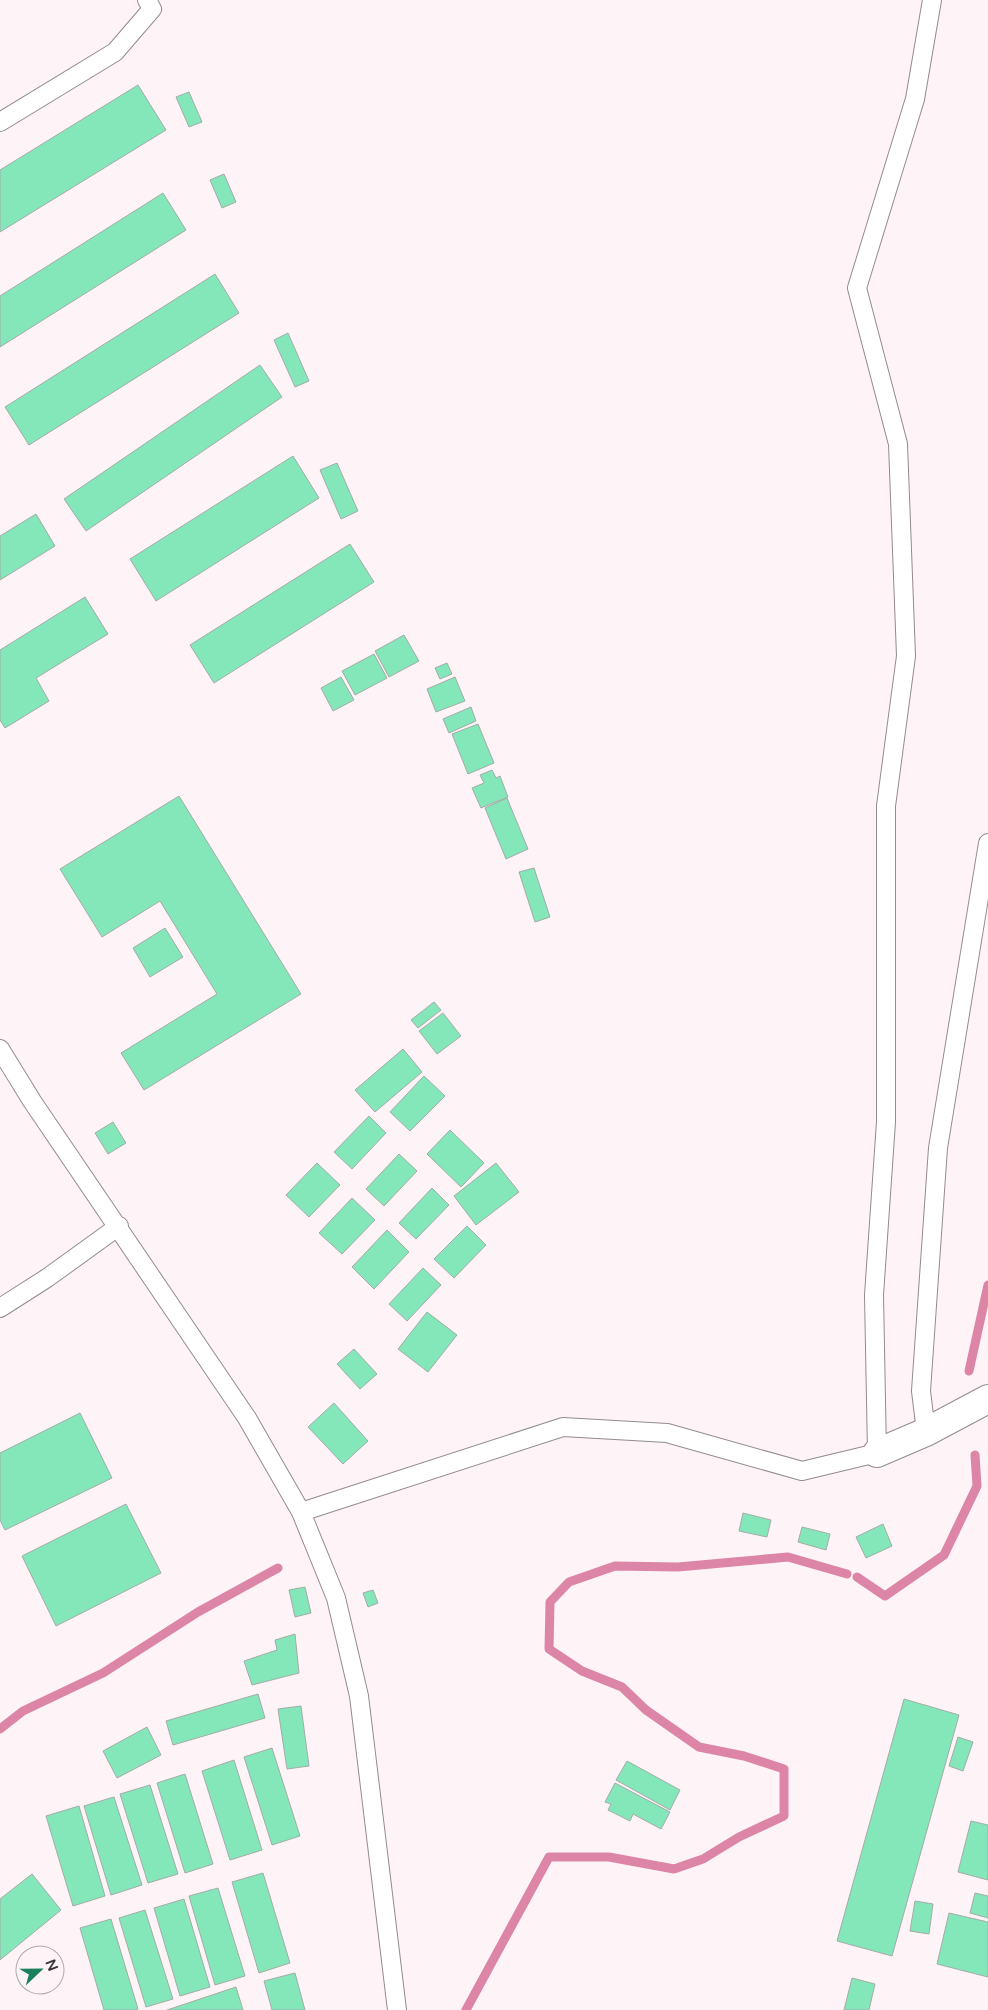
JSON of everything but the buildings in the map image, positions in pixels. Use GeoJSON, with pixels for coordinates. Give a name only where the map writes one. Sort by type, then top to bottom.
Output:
{"type":"FeatureCollection","features":[{"type":"Feature","properties":{"kind":"street"},"geometry":{"type":"LineString","coordinates":[[877,1453],[926,1432],[988,1399]]}},
{"type":"Feature","properties":{"kind":"lane"},"geometry":{"type":"LineString","coordinates":[[0,122],[114,52],[152,9],[147,0]]}},
{"type":"Feature","properties":{"kind":"lane"},"geometry":{"type":"LineString","coordinates":[[301,1512],[564,1427],[667,1433],[802,1471],[877,1453],[874,1295],[886,1122],[886,806],[906,656],[898,444],[857,288],[915,100],[932,0]]}},
{"type":"Feature","properties":{"kind":"lane"},"geometry":{"type":"LineString","coordinates":[[926,1432],[921,1391],[938,1148],[988,843]]}},
{"type":"Feature","properties":{"kind":"lane"},"geometry":{"type":"LineString","coordinates":[[0,1049],[32,1101],[247,1418],[301,1512],[336,1598],[359,1696],[397,2010]]}},
{"type":"Feature","properties":{"kind":"lane"},"geometry":{"type":"LineString","coordinates":[[0,1308],[47,1278],[118,1226]]}},
{"type":"Feature","properties":{"kind":"waterway"},"geometry":{"type":"LineString","coordinates":[[969,1371],[988,1285]]}},
{"type":"Feature","properties":{"kind":"waterway"},"geometry":{"type":"LineString","coordinates":[[857,1577],[885,1596],[944,1555],[977,1486],[975,1455]]}},
{"type":"Feature","properties":{"kind":"waterway"},"geometry":{"type":"LineString","coordinates":[[466,2010],[549,1857],[609,1857],[674,1869],[703,1859],[739,1837],[784,1816],[784,1769],[744,1756],[699,1747],[646,1710],[622,1687],[582,1671],[549,1649],[550,1602],[569,1582],[615,1566],[678,1567],[788,1557],[847,1574]]}},
{"type":"Feature","properties":{"kind":"waterway"},"geometry":{"type":"LineString","coordinates":[[0,1729],[23,1711],[103,1673],[198,1612],[278,1568]]}}]}
